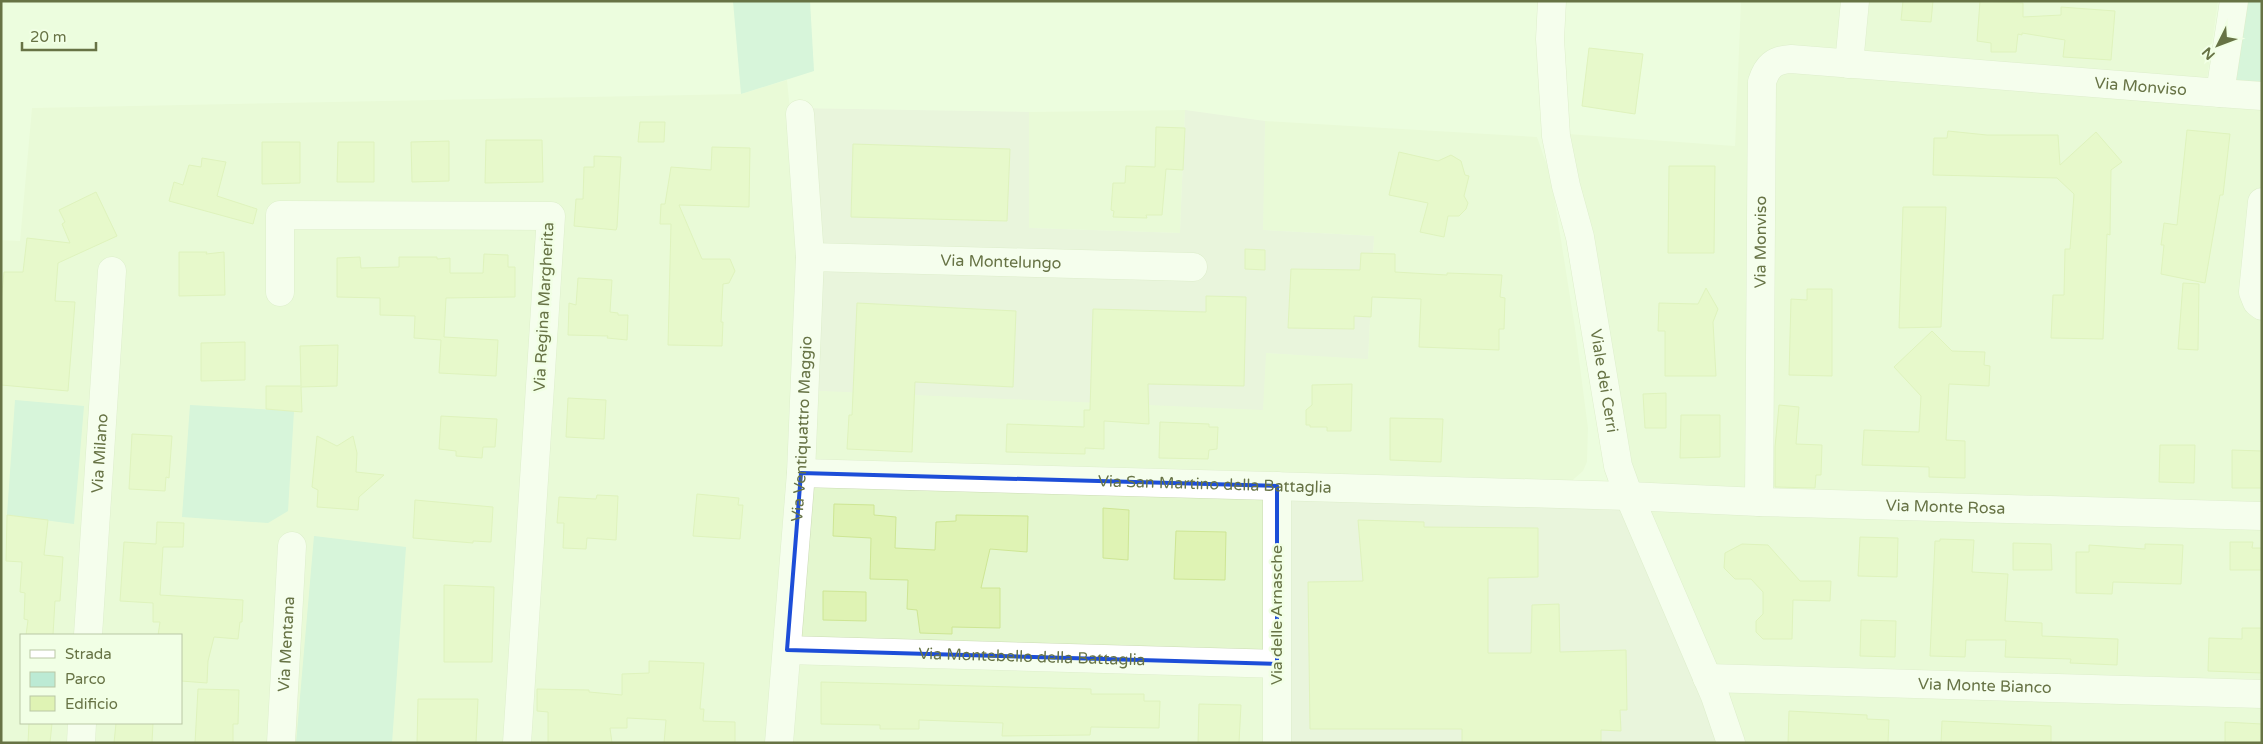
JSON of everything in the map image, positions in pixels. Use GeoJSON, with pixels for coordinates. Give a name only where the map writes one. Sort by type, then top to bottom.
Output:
{"type":"FeatureCollection","features":[{"type":"Feature","properties":{"kind":"street","name":"Viale dei Cerri"},"geometry":{"type":"LineString","coordinates":[[1552,1],[1550,39],[1556,136],[1566,186],[1580,237],[1618,466],[1707,678],[1731,743]]}},
{"type":"Feature","properties":{"kind":"street"},"geometry":{"type":"LineString","coordinates":[[1849,64],[1854,1]]}},
{"type":"Feature","properties":{"kind":"street"},"geometry":{"type":"LineString","coordinates":[[2220,93],[2234,1]]}},
{"type":"Feature","properties":{"kind":"street","name":"Via Monviso"},"geometry":{"type":"LineString","coordinates":[[1759,502],[1762,82],[1769,66],[1779,60],[1849,64],[2262,96]]}},
{"type":"Feature","properties":{"kind":"street","name":"Via Ventiquattro Maggio"},"geometry":{"type":"LineString","coordinates":[[779,743],[801,473],[810,256],[800,114]]}},
{"type":"Feature","properties":{"kind":"street"},"geometry":{"type":"LineString","coordinates":[[2262,202],[2253,292],[2257,302],[2262,306]]}},
{"type":"Feature","properties":{"kind":"street","name":"Via Regina Margherita"},"geometry":{"type":"LineString","coordinates":[[280,292],[280,215],[551,216],[517,743]]}},
{"type":"Feature","properties":{"kind":"street","name":"Via Montelungo"},"geometry":{"type":"LineString","coordinates":[[810,256],[1193,267]]}},
{"type":"Feature","properties":{"kind":"street","name":"Via Milano"},"geometry":{"type":"LineString","coordinates":[[88,634],[112,271]]}},
{"type":"Feature","properties":{"kind":"street","name":"Via San Martino della Battaglia"},"geometry":{"type":"LineString","coordinates":[[801,473],[1629,496]]}},
{"type":"Feature","properties":{"kind":"street","name":"Via delle Arnasche"},"geometry":{"type":"LineString","coordinates":[[1277,486],[1277,743]]}},
{"type":"Feature","properties":{"kind":"street","name":"Via Monte Rosa"},"geometry":{"type":"LineString","coordinates":[[1629,496],[1759,502],[2262,516]]}},
{"type":"Feature","properties":{"kind":"street","name":"Via Mentana"},"geometry":{"type":"LineString","coordinates":[[281,743],[292,546]]}},
{"type":"Feature","properties":{"kind":"street","name":"Via Montebello della Battaglia"},"geometry":{"type":"LineString","coordinates":[[786,650],[1277,664]]}},
{"type":"Feature","properties":{"kind":"street","name":"Via Monte Bianco"},"geometry":{"type":"LineString","coordinates":[[1707,678],[2262,694]]}},
{"type":"Feature","properties":{"kind":"street"},"geometry":{"type":"LineString","coordinates":[[80,743],[82,724]]}},
{"type":"Feature","properties":{"kind":"highlighted area"},"geometry":{"type":"Polygon","coordinates":[[[801,473],[1277,486],[1277,664],[787,650],[801,473]]]}},
{"type":"Feature","properties":{"kind":"shaded area"},"geometry":{"type":"Polygon","coordinates":[[[1741,1],[2218,1],[2203,107],[2262,109],[2262,743],[1732,743],[1638,503],[1568,134],[1735,146],[1741,1]]]}},
{"type":"Feature","properties":{"kind":"shaded area"},"geometry":{"type":"Polygon","coordinates":[[[787,80],[805,256],[775,743],[1,743],[1,240],[20,241],[32,108],[741,94],[787,80]]]}},
{"type":"Feature","properties":{"kind":"shaded area"},"geometry":{"type":"Polygon","coordinates":[[[790,108],[1029,112],[1029,228],[1180,233],[1185,110],[1265,121],[1263,230],[1374,236],[1368,359],[1266,353],[1263,410],[800,390],[805,256],[790,108]]]}},
{"type":"Feature","properties":{"kind":"shaded area"},"geometry":{"type":"Polygon","coordinates":[[[1185,110],[1180,233],[1029,228],[1029,112],[1185,110]]]}},
{"type":"Feature","properties":{"kind":"shaded area"},"geometry":{"type":"Polygon","coordinates":[[[1265,121],[1537,137],[1551,177],[1575,328],[1588,428],[1587,462],[1583,471],[1273,743],[783,743],[808,390],[1266,353],[1368,358],[1374,236],[1262,230],[1265,121]]]}},
{"type":"Feature","properties":{"kind":"shaded area"},"geometry":{"type":"Polygon","coordinates":[[[1280,490],[1625,500],[1724,743],[1283,743],[1280,490]]]}},
{"type":"Feature","properties":{"kind":"green space"},"geometry":{"type":"Polygon","coordinates":[[[733,1],[810,1],[814,71],[741,94],[733,1]]]}},
{"type":"Feature","properties":{"kind":"green space"},"geometry":{"type":"Polygon","coordinates":[[[2225,1],[2262,1],[2262,93],[2210,92],[2225,1]]]}},
{"type":"Feature","properties":{"kind":"green space"},"geometry":{"type":"Polygon","coordinates":[[[15,400],[84,406],[74,524],[7,515],[15,400]]]}},
{"type":"Feature","properties":{"kind":"green space"},"geometry":{"type":"Polygon","coordinates":[[[190,405],[294,411],[288,511],[268,523],[182,517],[190,405]]]}},
{"type":"Feature","properties":{"kind":"green space"},"geometry":{"type":"Polygon","coordinates":[[[314,536],[406,547],[392,743],[296,743],[314,536]]]}},
{"type":"Feature","properties":{"kind":"building"},"geometry":{"type":"Polygon","coordinates":[[[1903,1],[1933,1],[1931,22],[1901,20],[1903,1]]]}},
{"type":"Feature","properties":{"kind":"building"},"geometry":{"type":"Polygon","coordinates":[[[1980,1],[2023,3],[2023,17],[2061,15],[2061,7],[2115,11],[2111,60],[2063,57],[2065,40],[2022,33],[2022,35],[2018,34],[2016,52],[1991,52],[1991,43],[1977,41],[1980,1]]]}},
{"type":"Feature","properties":{"kind":"building"},"geometry":{"type":"Polygon","coordinates":[[[1589,48],[1643,54],[1635,114],[1582,106],[1589,48]]]}},
{"type":"Feature","properties":{"kind":"building"},"geometry":{"type":"Polygon","coordinates":[[[640,122],[665,122],[664,142],[638,142],[640,122]]]}},
{"type":"Feature","properties":{"kind":"building"},"geometry":{"type":"Polygon","coordinates":[[[1156,127],[1185,128],[1183,170],[1166,169],[1162,215],[1146,215],[1147,218],[1113,217],[1114,211],[1111,210],[1113,183],[1125,183],[1126,166],[1155,167],[1156,127]]]}},
{"type":"Feature","properties":{"kind":"building"},"geometry":{"type":"Polygon","coordinates":[[[2187,130],[2230,134],[2223,195],[2220,195],[2205,283],[2161,274],[2164,245],[2161,245],[2164,223],[2177,225],[2187,130]]]}},
{"type":"Feature","properties":{"kind":"building"},"geometry":{"type":"Polygon","coordinates":[[[1948,131],[1987,135],[2058,135],[2060,165],[2096,132],[2122,162],[2111,170],[2110,235],[2107,234],[2103,339],[2051,338],[2053,295],[2064,295],[2065,249],[2070,249],[2074,194],[2057,178],[1933,175],[1934,138],[1947,138],[1948,131]]]}},
{"type":"Feature","properties":{"kind":"building"},"geometry":{"type":"Polygon","coordinates":[[[486,140],[542,140],[543,182],[485,183],[486,140]]]}},
{"type":"Feature","properties":{"kind":"building"},"geometry":{"type":"Polygon","coordinates":[[[449,141],[449,181],[412,182],[411,142],[449,141]]]}},
{"type":"Feature","properties":{"kind":"building"},"geometry":{"type":"Polygon","coordinates":[[[262,142],[300,142],[300,183],[262,184],[262,142]]]}},
{"type":"Feature","properties":{"kind":"building"},"geometry":{"type":"Polygon","coordinates":[[[338,142],[374,142],[374,182],[337,182],[338,142]]]}},
{"type":"Feature","properties":{"kind":"building"},"geometry":{"type":"Polygon","coordinates":[[[853,144],[1010,149],[1007,221],[851,217],[853,144]]]}},
{"type":"Feature","properties":{"kind":"building"},"geometry":{"type":"Polygon","coordinates":[[[712,147],[750,148],[749,207],[679,205],[702,259],[730,259],[735,271],[729,283],[723,284],[722,346],[668,345],[671,224],[660,224],[661,204],[665,204],[671,167],[711,170],[712,147]]]}},
{"type":"Feature","properties":{"kind":"building"},"geometry":{"type":"Polygon","coordinates":[[[1399,152],[1438,161],[1451,155],[1461,161],[1465,175],[1469,176],[1464,196],[1468,203],[1466,209],[1459,216],[1448,216],[1444,237],[1420,232],[1428,203],[1389,195],[1399,152]]]}},
{"type":"Feature","properties":{"kind":"building"},"geometry":{"type":"Polygon","coordinates":[[[594,156],[621,157],[616,230],[574,226],[576,199],[583,199],[584,167],[594,167],[594,156]]]}},
{"type":"Feature","properties":{"kind":"building"},"geometry":{"type":"Polygon","coordinates":[[[202,158],[226,162],[217,196],[257,209],[253,224],[169,201],[174,182],[183,185],[189,165],[201,167],[202,158]]]}},
{"type":"Feature","properties":{"kind":"building"},"geometry":{"type":"Polygon","coordinates":[[[1669,166],[1715,166],[1714,253],[1668,253],[1669,166]]]}},
{"type":"Feature","properties":{"kind":"building"},"geometry":{"type":"Polygon","coordinates":[[[96,192],[117,236],[58,263],[55,301],[75,302],[68,391],[1,385],[1,302],[4,272],[23,272],[27,238],[70,243],[62,224],[65,222],[59,210],[96,192]]]}},
{"type":"Feature","properties":{"kind":"building"},"geometry":{"type":"Polygon","coordinates":[[[1903,207],[1946,207],[1941,327],[1899,328],[1903,207]]]}},
{"type":"Feature","properties":{"kind":"building"},"geometry":{"type":"Polygon","coordinates":[[[1245,249],[1265,250],[1265,270],[1245,269],[1245,249]]]}},
{"type":"Feature","properties":{"kind":"building"},"geometry":{"type":"Polygon","coordinates":[[[179,252],[207,252],[206,254],[224,252],[225,295],[179,296],[179,252]]]}},
{"type":"Feature","properties":{"kind":"building"},"geometry":{"type":"Polygon","coordinates":[[[1361,253],[1395,254],[1395,272],[1447,275],[1447,273],[1502,275],[1500,297],[1505,298],[1504,329],[1499,329],[1499,350],[1419,347],[1421,299],[1372,297],[1371,317],[1354,316],[1354,329],[1288,328],[1291,269],[1360,270],[1361,253]]]}},
{"type":"Feature","properties":{"kind":"building"},"geometry":{"type":"Polygon","coordinates":[[[484,254],[508,255],[508,267],[515,267],[515,297],[446,298],[444,337],[498,340],[496,376],[439,373],[441,340],[414,338],[415,316],[380,315],[380,298],[337,297],[337,258],[360,257],[361,268],[399,267],[399,257],[450,258],[450,273],[483,273],[484,254]]]}},
{"type":"Feature","properties":{"kind":"building"},"geometry":{"type":"Polygon","coordinates":[[[578,278],[612,280],[610,312],[618,313],[618,315],[628,315],[627,340],[607,338],[608,336],[568,335],[569,303],[576,305],[578,278]]]}},
{"type":"Feature","properties":{"kind":"building"},"geometry":{"type":"Polygon","coordinates":[[[2183,283],[2199,284],[2198,350],[2178,349],[2183,283]]]}},
{"type":"Feature","properties":{"kind":"building"},"geometry":{"type":"Polygon","coordinates":[[[1706,288],[1718,309],[1713,322],[1716,376],[1665,376],[1665,331],[1658,331],[1659,303],[1698,304],[1706,288]]]}},
{"type":"Feature","properties":{"kind":"building"},"geometry":{"type":"Polygon","coordinates":[[[1807,289],[1832,289],[1832,376],[1789,375],[1791,299],[1807,300],[1807,289]]]}},
{"type":"Feature","properties":{"kind":"building"},"geometry":{"type":"Polygon","coordinates":[[[1206,296],[1246,297],[1244,386],[1148,384],[1149,424],[1104,421],[1104,449],[1085,448],[1085,454],[1006,452],[1007,424],[1084,427],[1084,410],[1090,410],[1093,309],[1206,312],[1206,296]]]}},
{"type":"Feature","properties":{"kind":"building"},"geometry":{"type":"Polygon","coordinates":[[[857,303],[1016,311],[1013,387],[915,382],[912,452],[847,449],[849,415],[852,415],[857,303]]]}},
{"type":"Feature","properties":{"kind":"building"},"geometry":{"type":"Polygon","coordinates":[[[1932,331],[1952,351],[1985,352],[1984,365],[1990,366],[1989,386],[1949,384],[1946,440],[1965,441],[1965,478],[1929,477],[1929,467],[1862,465],[1864,430],[1919,432],[1921,396],[1894,367],[1932,331]]]}},
{"type":"Feature","properties":{"kind":"building"},"geometry":{"type":"Polygon","coordinates":[[[245,342],[245,380],[201,381],[201,343],[245,342]]]}},
{"type":"Feature","properties":{"kind":"building"},"geometry":{"type":"Polygon","coordinates":[[[338,345],[337,386],[301,387],[302,412],[266,409],[266,386],[301,386],[300,346],[338,345]]]}},
{"type":"Feature","properties":{"kind":"building"},"geometry":{"type":"Polygon","coordinates":[[[1352,384],[1351,431],[1327,431],[1327,427],[1310,427],[1310,425],[1306,425],[1306,410],[1312,405],[1312,385],[1352,384]]]}},
{"type":"Feature","properties":{"kind":"building"},"geometry":{"type":"Polygon","coordinates":[[[1666,393],[1666,428],[1645,428],[1643,394],[1666,393]]]}},
{"type":"Feature","properties":{"kind":"building"},"geometry":{"type":"Polygon","coordinates":[[[568,398],[606,400],[604,439],[566,437],[568,398]]]}},
{"type":"Feature","properties":{"kind":"building"},"geometry":{"type":"Polygon","coordinates":[[[1779,405],[1799,407],[1796,444],[1822,445],[1821,475],[1816,475],[1815,488],[1775,487],[1775,447],[1779,405]]]}},
{"type":"Feature","properties":{"kind":"building"},"geometry":{"type":"Polygon","coordinates":[[[1681,415],[1720,415],[1720,457],[1680,458],[1681,415]]]}},
{"type":"Feature","properties":{"kind":"building"},"geometry":{"type":"Polygon","coordinates":[[[441,416],[497,419],[495,447],[483,447],[482,458],[456,456],[456,451],[439,449],[441,416]]]}},
{"type":"Feature","properties":{"kind":"building"},"geometry":{"type":"Polygon","coordinates":[[[1390,418],[1443,419],[1441,462],[1390,460],[1390,418]]]}},
{"type":"Feature","properties":{"kind":"building"},"geometry":{"type":"Polygon","coordinates":[[[1160,422],[1209,424],[1209,427],[1218,427],[1217,449],[1209,450],[1208,459],[1159,458],[1160,422]]]}},
{"type":"Feature","properties":{"kind":"building"},"geometry":{"type":"Polygon","coordinates":[[[132,434],[172,436],[169,478],[166,477],[165,491],[129,489],[132,434]]]}},
{"type":"Feature","properties":{"kind":"building"},"geometry":{"type":"Polygon","coordinates":[[[317,436],[337,446],[353,436],[357,453],[356,472],[384,475],[359,497],[358,510],[317,507],[318,490],[312,487],[317,436]]]}},
{"type":"Feature","properties":{"kind":"building"},"geometry":{"type":"Polygon","coordinates":[[[2160,445],[2195,445],[2194,483],[2159,482],[2160,445]]]}},
{"type":"Feature","properties":{"kind":"building"},"geometry":{"type":"Polygon","coordinates":[[[2232,450],[2262,451],[2262,488],[2232,488],[2232,450]]]}},
{"type":"Feature","properties":{"kind":"building"},"geometry":{"type":"Polygon","coordinates":[[[697,494],[739,498],[738,505],[743,505],[740,539],[693,536],[697,494]]]}},
{"type":"Feature","properties":{"kind":"building"},"geometry":{"type":"Polygon","coordinates":[[[597,495],[618,496],[616,540],[587,538],[586,549],[563,548],[564,523],[557,523],[559,497],[596,499],[597,495]]]}},
{"type":"Feature","properties":{"kind":"building"},"geometry":{"type":"Polygon","coordinates":[[[415,500],[493,507],[491,542],[473,541],[473,543],[413,538],[415,500]]]}},
{"type":"Feature","properties":{"kind":"building"},"geometry":{"type":"Polygon","coordinates":[[[834,504],[874,505],[874,515],[896,517],[895,548],[935,550],[936,522],[956,521],[956,515],[1028,516],[1027,552],[990,549],[981,588],[1000,588],[1000,628],[952,627],[952,634],[920,633],[917,610],[907,609],[908,580],[870,579],[871,538],[833,536],[834,504]]]}},
{"type":"Feature","properties":{"kind":"building"},"geometry":{"type":"Polygon","coordinates":[[[1103,508],[1129,510],[1128,560],[1103,558],[1103,508]]]}},
{"type":"Feature","properties":{"kind":"building"},"geometry":{"type":"Polygon","coordinates":[[[7,515],[48,520],[44,555],[63,557],[60,601],[55,601],[53,634],[26,634],[28,620],[24,619],[25,593],[20,592],[22,562],[6,561],[7,515]]]}},
{"type":"Feature","properties":{"kind":"building"},"geometry":{"type":"Polygon","coordinates":[[[1358,520],[1424,522],[1424,527],[1538,528],[1538,577],[1488,578],[1488,653],[1531,653],[1532,605],[1559,604],[1560,652],[1626,650],[1627,710],[1620,710],[1621,731],[1601,730],[1601,743],[1462,743],[1462,729],[1310,729],[1308,582],[1363,581],[1358,520]]]}},
{"type":"Feature","properties":{"kind":"building"},"geometry":{"type":"Polygon","coordinates":[[[157,522],[184,523],[183,547],[163,547],[160,595],[243,600],[242,622],[240,622],[238,639],[214,637],[208,661],[207,683],[182,681],[182,634],[158,634],[160,622],[153,622],[153,603],[120,601],[124,542],[156,544],[157,522]]]}},
{"type":"Feature","properties":{"kind":"building"},"geometry":{"type":"Polygon","coordinates":[[[1176,531],[1226,532],[1225,580],[1174,579],[1176,531]]]}},
{"type":"Feature","properties":{"kind":"building"},"geometry":{"type":"Polygon","coordinates":[[[1860,537],[1898,538],[1897,577],[1858,576],[1860,537]]]}},
{"type":"Feature","properties":{"kind":"building"},"geometry":{"type":"Polygon","coordinates":[[[1940,539],[1974,540],[1972,572],[2008,574],[2005,621],[2042,623],[2042,636],[2118,639],[2117,665],[2070,663],[2071,659],[2005,657],[2006,640],[1966,640],[1965,657],[1930,656],[1935,541],[1940,541],[1940,539]]]}},
{"type":"Feature","properties":{"kind":"building"},"geometry":{"type":"Polygon","coordinates":[[[2230,542],[2253,542],[2252,548],[2262,548],[2262,570],[2230,570],[2230,542]]]}},
{"type":"Feature","properties":{"kind":"building"},"geometry":{"type":"Polygon","coordinates":[[[2013,543],[2051,544],[2052,570],[2013,570],[2013,543]]]}},
{"type":"Feature","properties":{"kind":"building"},"geometry":{"type":"Polygon","coordinates":[[[1742,544],[1768,545],[1800,581],[1831,581],[1830,601],[1793,600],[1792,639],[1763,639],[1756,632],[1756,621],[1763,614],[1763,592],[1751,579],[1735,579],[1724,568],[1725,553],[1742,544]]]}},
{"type":"Feature","properties":{"kind":"building"},"geometry":{"type":"Polygon","coordinates":[[[2145,544],[2183,545],[2181,584],[2113,582],[2112,594],[2076,593],[2076,552],[2089,552],[2089,545],[2145,549],[2145,544]]]}},
{"type":"Feature","properties":{"kind":"building"},"geometry":{"type":"Polygon","coordinates":[[[444,585],[494,587],[492,662],[444,662],[444,585]]]}},
{"type":"Feature","properties":{"kind":"building"},"geometry":{"type":"Polygon","coordinates":[[[823,591],[866,592],[866,621],[823,620],[823,591]]]}},
{"type":"Feature","properties":{"kind":"building"},"geometry":{"type":"Polygon","coordinates":[[[1861,620],[1896,621],[1895,657],[1860,656],[1861,620]]]}},
{"type":"Feature","properties":{"kind":"building"},"geometry":{"type":"Polygon","coordinates":[[[2242,628],[2262,628],[2262,673],[2208,671],[2209,638],[2242,639],[2242,628]]]}},
{"type":"Feature","properties":{"kind":"building"},"geometry":{"type":"Polygon","coordinates":[[[649,661],[704,663],[700,709],[704,709],[703,721],[735,722],[735,743],[664,743],[666,720],[627,718],[627,728],[610,728],[612,743],[548,743],[548,712],[537,711],[537,689],[589,690],[589,692],[622,695],[622,674],[649,673],[649,661]]]}},
{"type":"Feature","properties":{"kind":"building"},"geometry":{"type":"Polygon","coordinates":[[[821,682],[1091,689],[1091,694],[1144,694],[1144,701],[1160,701],[1159,728],[1091,727],[1090,735],[1002,736],[1003,723],[919,720],[919,729],[880,729],[880,725],[821,724],[821,682]]]}},
{"type":"Feature","properties":{"kind":"building"},"geometry":{"type":"Polygon","coordinates":[[[198,689],[239,690],[238,724],[233,724],[233,743],[195,743],[198,689]]]}},
{"type":"Feature","properties":{"kind":"building"},"geometry":{"type":"Polygon","coordinates":[[[418,699],[478,699],[476,743],[417,743],[418,699]]]}},
{"type":"Feature","properties":{"kind":"building"},"geometry":{"type":"Polygon","coordinates":[[[1199,704],[1241,705],[1239,743],[1198,743],[1199,704]]]}},
{"type":"Feature","properties":{"kind":"building"},"geometry":{"type":"Polygon","coordinates":[[[1789,711],[1867,715],[1867,719],[1889,720],[1888,743],[1788,743],[1789,711]]]}},
{"type":"Feature","properties":{"kind":"building"},"geometry":{"type":"Polygon","coordinates":[[[1942,721],[2051,726],[2051,743],[1941,743],[1942,721]]]}},
{"type":"Feature","properties":{"kind":"building"},"geometry":{"type":"Polygon","coordinates":[[[2225,722],[2262,724],[2262,743],[2225,743],[2225,722]]]}},
{"type":"Feature","properties":{"kind":"building"},"geometry":{"type":"Polygon","coordinates":[[[29,724],[52,724],[50,743],[28,743],[29,724]]]}},
{"type":"Feature","properties":{"kind":"building"},"geometry":{"type":"Polygon","coordinates":[[[116,724],[153,724],[152,743],[114,743],[116,724]]]}}]}
